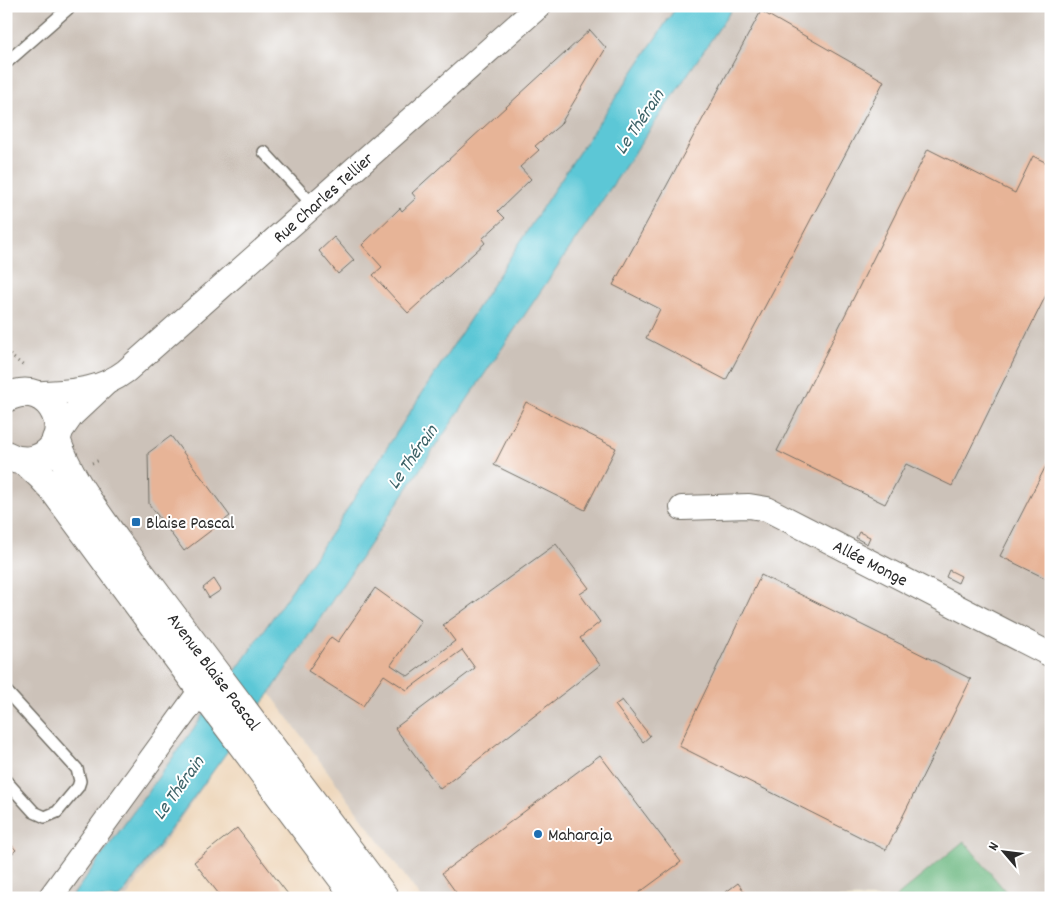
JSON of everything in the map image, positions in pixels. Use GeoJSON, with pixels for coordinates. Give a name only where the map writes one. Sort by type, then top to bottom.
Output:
{"type":"FeatureCollection","features":[{"type":"Feature","properties":{"kind":"main road","name":"Avenue Blaise Pascal"},"geometry":{"type":"LineString","coordinates":[[15,374],[54,409],[58,421],[57,437],[71,475],[211,685]]}},
{"type":"Feature","properties":{"kind":"main road","name":"Avenue Blaise Pascal"},"geometry":{"type":"LineString","coordinates":[[14,460],[38,458],[46,454],[57,437]]}},
{"type":"Feature","properties":{"kind":"main road","name":"Avenue Blaise Pascal"},"geometry":{"type":"LineString","coordinates":[[14,460],[41,476],[53,489],[211,685],[255,743],[386,898]]}},
{"type":"Feature","properties":{"kind":"main road","name":"Avenue Blaise Pascal"},"geometry":{"type":"LineString","coordinates":[[255,743],[357,898]]}},
{"type":"Feature","properties":{"kind":"street","name":"Rue Charles Tellier"},"geometry":{"type":"LineString","coordinates":[[57,437],[72,416],[105,384],[136,363],[538,6]]}},
{"type":"Feature","properties":{"kind":"street","name":"Rue Charles Tellier"},"geometry":{"type":"LineString","coordinates":[[15,374],[91,388],[105,384]]}},
{"type":"Feature","properties":{"kind":"street","name":"Allée Monge"},"geometry":{"type":"LineString","coordinates":[[682,508],[749,506],[767,509],[1051,655]]}},
{"type":"Feature","properties":{"kind":"street"},"geometry":{"type":"LineString","coordinates":[[50,898],[211,685]]}},
{"type":"Feature","properties":{"kind":"lane"},"geometry":{"type":"LineString","coordinates":[[6,63],[71,6]]}},
{"type":"Feature","properties":{"kind":"lane"},"geometry":{"type":"LineString","coordinates":[[264,152],[313,205]]}},
{"type":"Feature","properties":{"kind":"lane"},"geometry":{"type":"LineString","coordinates":[[6,691],[77,768],[80,781],[78,787],[57,812],[45,817],[34,812],[6,781]]}},
{"type":"Feature","properties":{"kind":"shaded area"},"geometry":{"type":"Polygon","coordinates":[[[6,6],[1051,6],[1051,898],[421,898],[269,692],[126,898],[6,898],[6,6]]]}},
{"type":"Feature","properties":{"kind":"shaded area"},"geometry":{"type":"Polygon","coordinates":[[[269,692],[421,898],[126,898],[269,692]]]}},
{"type":"Feature","properties":{"kind":"green space"},"geometry":{"type":"Polygon","coordinates":[[[964,841],[1011,898],[895,898],[964,841]]]}},
{"type":"Feature","properties":{"kind":"water","name":"Le Thérain"},"geometry":{"type":"Polygon","coordinates":[[[677,6],[734,6],[268,696],[120,898],[71,898],[239,666],[335,528],[553,191],[677,6]]]}},
{"type":"Feature","properties":{"kind":"building"},"geometry":{"type":"Polygon","coordinates":[[[761,11],[884,81],[726,380],[646,338],[660,309],[613,285],[761,11]]]}},
{"type":"Feature","properties":{"kind":"building"},"geometry":{"type":"Polygon","coordinates":[[[590,30],[606,48],[560,125],[535,146],[539,150],[520,167],[531,179],[498,211],[505,218],[482,239],[485,243],[408,313],[373,275],[382,267],[362,245],[400,208],[402,211],[416,198],[412,193],[590,30]]]}},
{"type":"Feature","properties":{"kind":"building"},"geometry":{"type":"Polygon","coordinates":[[[928,149],[1015,193],[1033,156],[1051,165],[1051,285],[952,486],[906,464],[885,504],[777,451],[928,149]]]}},
{"type":"Feature","properties":{"kind":"building"},"geometry":{"type":"Polygon","coordinates":[[[334,237],[354,260],[338,274],[319,251],[334,237]]]}},
{"type":"Feature","properties":{"kind":"building"},"geometry":{"type":"Polygon","coordinates":[[[526,402],[616,448],[585,510],[494,465],[526,402]]]}},
{"type":"Feature","properties":{"kind":"building"},"geometry":{"type":"Polygon","coordinates":[[[171,436],[230,516],[184,551],[149,504],[148,453],[171,436]]]}},
{"type":"Feature","properties":{"kind":"building"},"geometry":{"type":"Polygon","coordinates":[[[1051,456],[1051,581],[1000,556],[1051,456]]]}},
{"type":"Feature","properties":{"kind":"building"},"geometry":{"type":"Polygon","coordinates":[[[859,532],[870,537],[867,544],[856,538],[859,532]]]}},
{"type":"Feature","properties":{"kind":"building"},"geometry":{"type":"Polygon","coordinates":[[[556,544],[589,588],[580,594],[600,622],[580,638],[600,665],[440,789],[395,728],[475,668],[462,650],[407,690],[384,675],[363,706],[308,671],[331,637],[338,642],[375,588],[421,621],[391,665],[408,676],[455,641],[443,625],[556,544]]]}},
{"type":"Feature","properties":{"kind":"building"},"geometry":{"type":"Polygon","coordinates":[[[949,570],[961,576],[958,583],[946,577],[949,570]]]}},
{"type":"Feature","properties":{"kind":"building"},"geometry":{"type":"Polygon","coordinates":[[[761,575],[971,679],[886,850],[679,746],[761,575]]]}},
{"type":"Feature","properties":{"kind":"building"},"geometry":{"type":"Polygon","coordinates":[[[214,579],[221,590],[209,598],[203,588],[214,579]]]}},
{"type":"Feature","properties":{"kind":"building"},"geometry":{"type":"Polygon","coordinates":[[[622,700],[650,736],[643,742],[615,705],[622,700]]]}},
{"type":"Feature","properties":{"kind":"building"},"geometry":{"type":"Polygon","coordinates":[[[600,755],[681,862],[632,898],[460,898],[442,873],[600,755]]]}},
{"type":"Feature","properties":{"kind":"building"},"geometry":{"type":"Polygon","coordinates":[[[237,828],[291,898],[222,898],[194,862],[237,828]]]}},
{"type":"Feature","properties":{"kind":"building"},"geometry":{"type":"Polygon","coordinates":[[[6,839],[16,850],[6,859],[6,839]]]}},
{"type":"Feature","properties":{"kind":"building"},"geometry":{"type":"Polygon","coordinates":[[[738,883],[749,898],[718,898],[738,883]]]}},
{"type":"Feature","properties":{"kind":"place","name":"Blaise Pascal"},"geometry":{"type":"Point","coordinates":[136,522]}},
{"type":"Feature","properties":{"kind":"place","name":"Maharaja"},"geometry":{"type":"Point","coordinates":[538,834]}}]}
